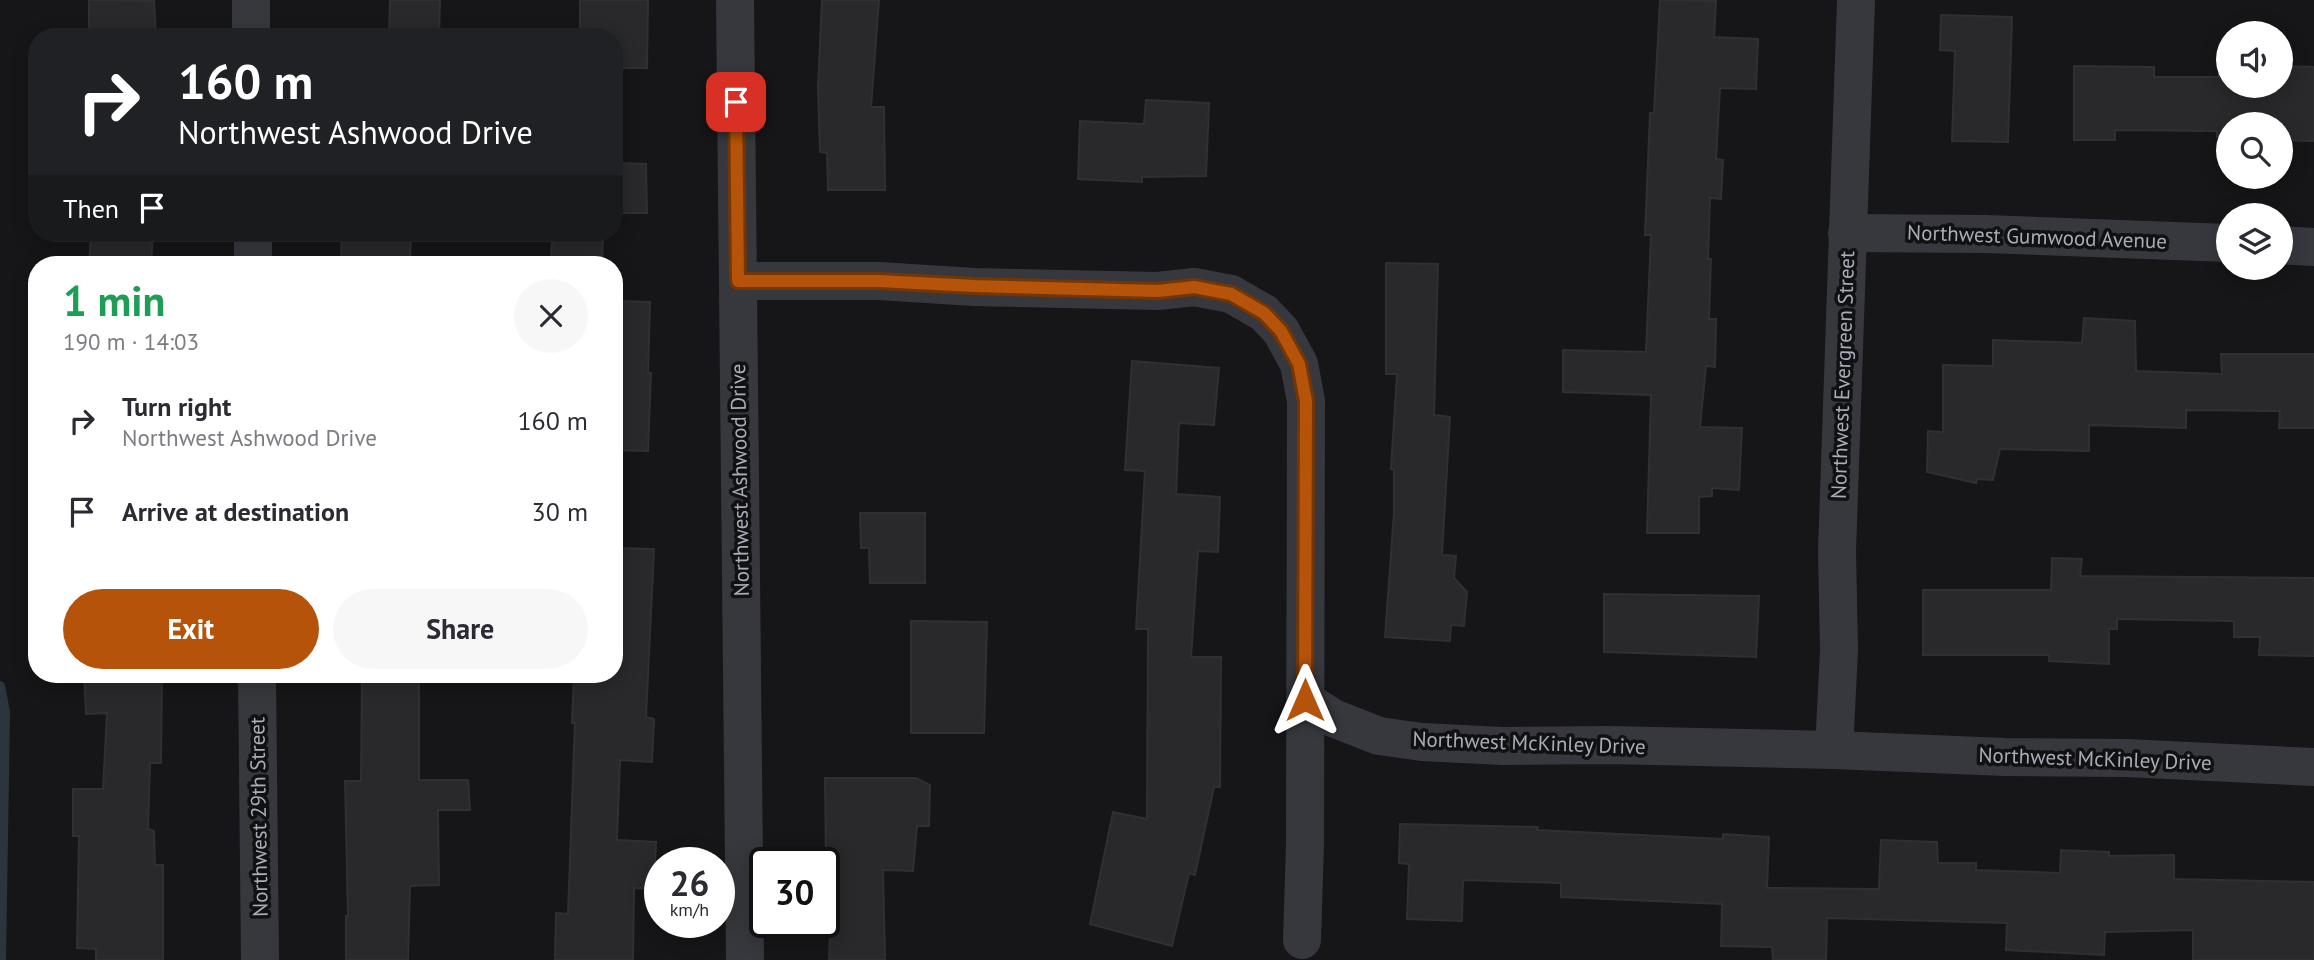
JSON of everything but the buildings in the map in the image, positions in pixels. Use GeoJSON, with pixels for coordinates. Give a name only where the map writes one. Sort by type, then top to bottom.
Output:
{"type":"FeatureCollection","features":[{"type":"Feature","properties":{"kind":"street"},"geometry":{"type":"LineString","coordinates":[[251,0],[251,28]]}},
{"type":"Feature","properties":{"kind":"street","name":"Northwest Ashwood Drive"},"geometry":{"type":"LineString","coordinates":[[735,0],[745,960]]}},
{"type":"Feature","properties":{"kind":"street","name":"Northwest Evergreen Street"},"geometry":{"type":"LineString","coordinates":[[1834,750],[1839,650],[1837,551],[1856,0]]}},
{"type":"Feature","properties":{"kind":"street","name":"Northwest Gumwood Avenue"},"geometry":{"type":"LineString","coordinates":[[1847,233],[1985,234],[2216,243]]}},
{"type":"Feature","properties":{"kind":"street"},"geometry":{"type":"LineString","coordinates":[[2293,246],[2314,247]]}},
{"type":"Feature","properties":{"kind":"street"},"geometry":{"type":"LineString","coordinates":[[738,281],[879,281],[1145,291],[1194,287],[1231,294],[1264,313],[1281,331],[1299,364],[1306,401],[1305,844],[1302,940]]}},
{"type":"Feature","properties":{"kind":"street","name":"Northwest 29th Street"},"geometry":{"type":"LineString","coordinates":[[257,683],[260,960]]}},
{"type":"Feature","properties":{"kind":"street","name":"Northwest McKinley Drive"},"geometry":{"type":"LineString","coordinates":[[1305,700],[1333,718],[1380,736],[1422,742],[1502,746],[1609,745],[2126,758],[2314,767]]}},
{"type":"Feature","properties":{"kind":"waterway"},"geometry":{"type":"LineString","coordinates":[[0,686],[5,712],[1,960]]}},
{"type":"Feature","properties":{"kind":"route"},"geometry":{"type":"LineString","coordinates":[[736,102],[738,281],[879,281],[1158,291],[1194,287],[1231,294],[1264,313],[1281,331],[1299,364],[1306,401],[1305,700]]}}]}
